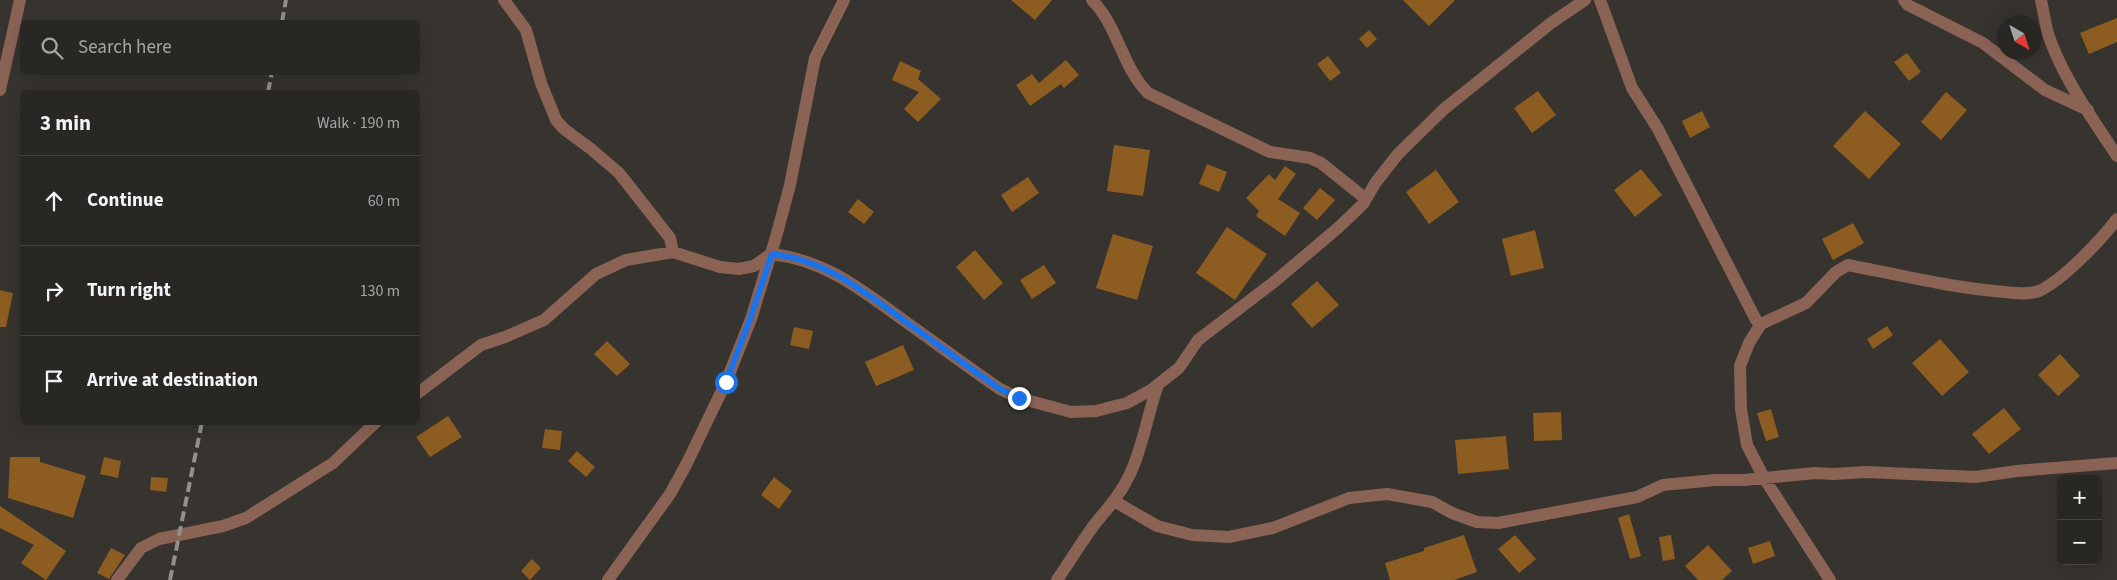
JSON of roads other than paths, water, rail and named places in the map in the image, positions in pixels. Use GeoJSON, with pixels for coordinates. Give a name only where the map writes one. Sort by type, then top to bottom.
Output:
{"type":"FeatureCollection","features":[{"type":"Feature","properties":{"kind":"street"},"geometry":{"type":"LineString","coordinates":[[0,90],[20,0]]}},
{"type":"Feature","properties":{"kind":"street"},"geometry":{"type":"LineString","coordinates":[[504,0],[526,30],[541,83],[556,120],[564,129],[598,154],[619,173],[670,238],[673,252]]}},
{"type":"Feature","properties":{"kind":"street"},"geometry":{"type":"LineString","coordinates":[[608,580],[670,494],[726,382],[772,254],[790,185],[815,58],[844,0]]}},
{"type":"Feature","properties":{"kind":"street"},"geometry":{"type":"LineString","coordinates":[[1092,0],[1104,14],[1135,76],[1148,93],[1270,152],[1310,158],[1321,163],[1366,199]]}},
{"type":"Feature","properties":{"kind":"street"},"geometry":{"type":"LineString","coordinates":[[420,391],[481,345],[544,320],[596,274],[626,260],[673,252],[720,266],[739,269],[754,266],[772,254],[793,256],[844,279],[1000,389],[1019,398],[1071,412],[1096,411],[1127,404],[1158,385],[1180,368],[1198,340],[1274,282],[1340,227],[1366,199],[1376,182],[1398,154],[1444,109],[1551,23],[1585,0]]}},
{"type":"Feature","properties":{"kind":"street"},"geometry":{"type":"LineString","coordinates":[[1600,0],[1632,88],[1658,129],[1756,320],[1761,324]]}},
{"type":"Feature","properties":{"kind":"street"},"geometry":{"type":"LineString","coordinates":[[1904,0],[1908,5],[1984,43],[2045,90],[2088,110]]}},
{"type":"Feature","properties":{"kind":"street"},"geometry":{"type":"LineString","coordinates":[[2041,0],[2048,32],[2060,60],[2117,156]]}},
{"type":"Feature","properties":{"kind":"street"},"geometry":{"type":"LineString","coordinates":[[1830,580],[1764,478],[1747,445],[1741,409],[1740,366],[1749,343],[1761,324],[1806,303],[1836,272],[1848,265],[1985,290],[2026,293],[2038,291],[2052,283],[2084,255],[2117,219]]}},
{"type":"Feature","properties":{"kind":"street"},"geometry":{"type":"LineString","coordinates":[[1057,580],[1098,520],[1114,501],[1136,460],[1148,412],[1158,385]]}},
{"type":"Feature","properties":{"kind":"street"},"geometry":{"type":"LineString","coordinates":[[117,580],[141,548],[159,539],[223,526],[246,518],[333,463],[373,425]]}},
{"type":"Feature","properties":{"kind":"street"},"geometry":{"type":"LineString","coordinates":[[1114,501],[1157,526],[1192,535],[1228,537],[1272,528],[1350,498],[1387,494],[1432,502],[1452,513],[1477,522],[1498,523],[1637,497],[1663,485],[1815,473],[1866,472],[1975,478],[2017,471],[2117,463]]}},
{"type":"Feature","properties":{"kind":"railway"},"geometry":{"type":"LineString","coordinates":[[282,20],[286,0]]}},
{"type":"Feature","properties":{"kind":"railway"},"geometry":{"type":"LineString","coordinates":[[268,90],[271,75]]}},
{"type":"Feature","properties":{"kind":"railway"},"geometry":{"type":"LineString","coordinates":[[170,580],[201,425]]}}]}
